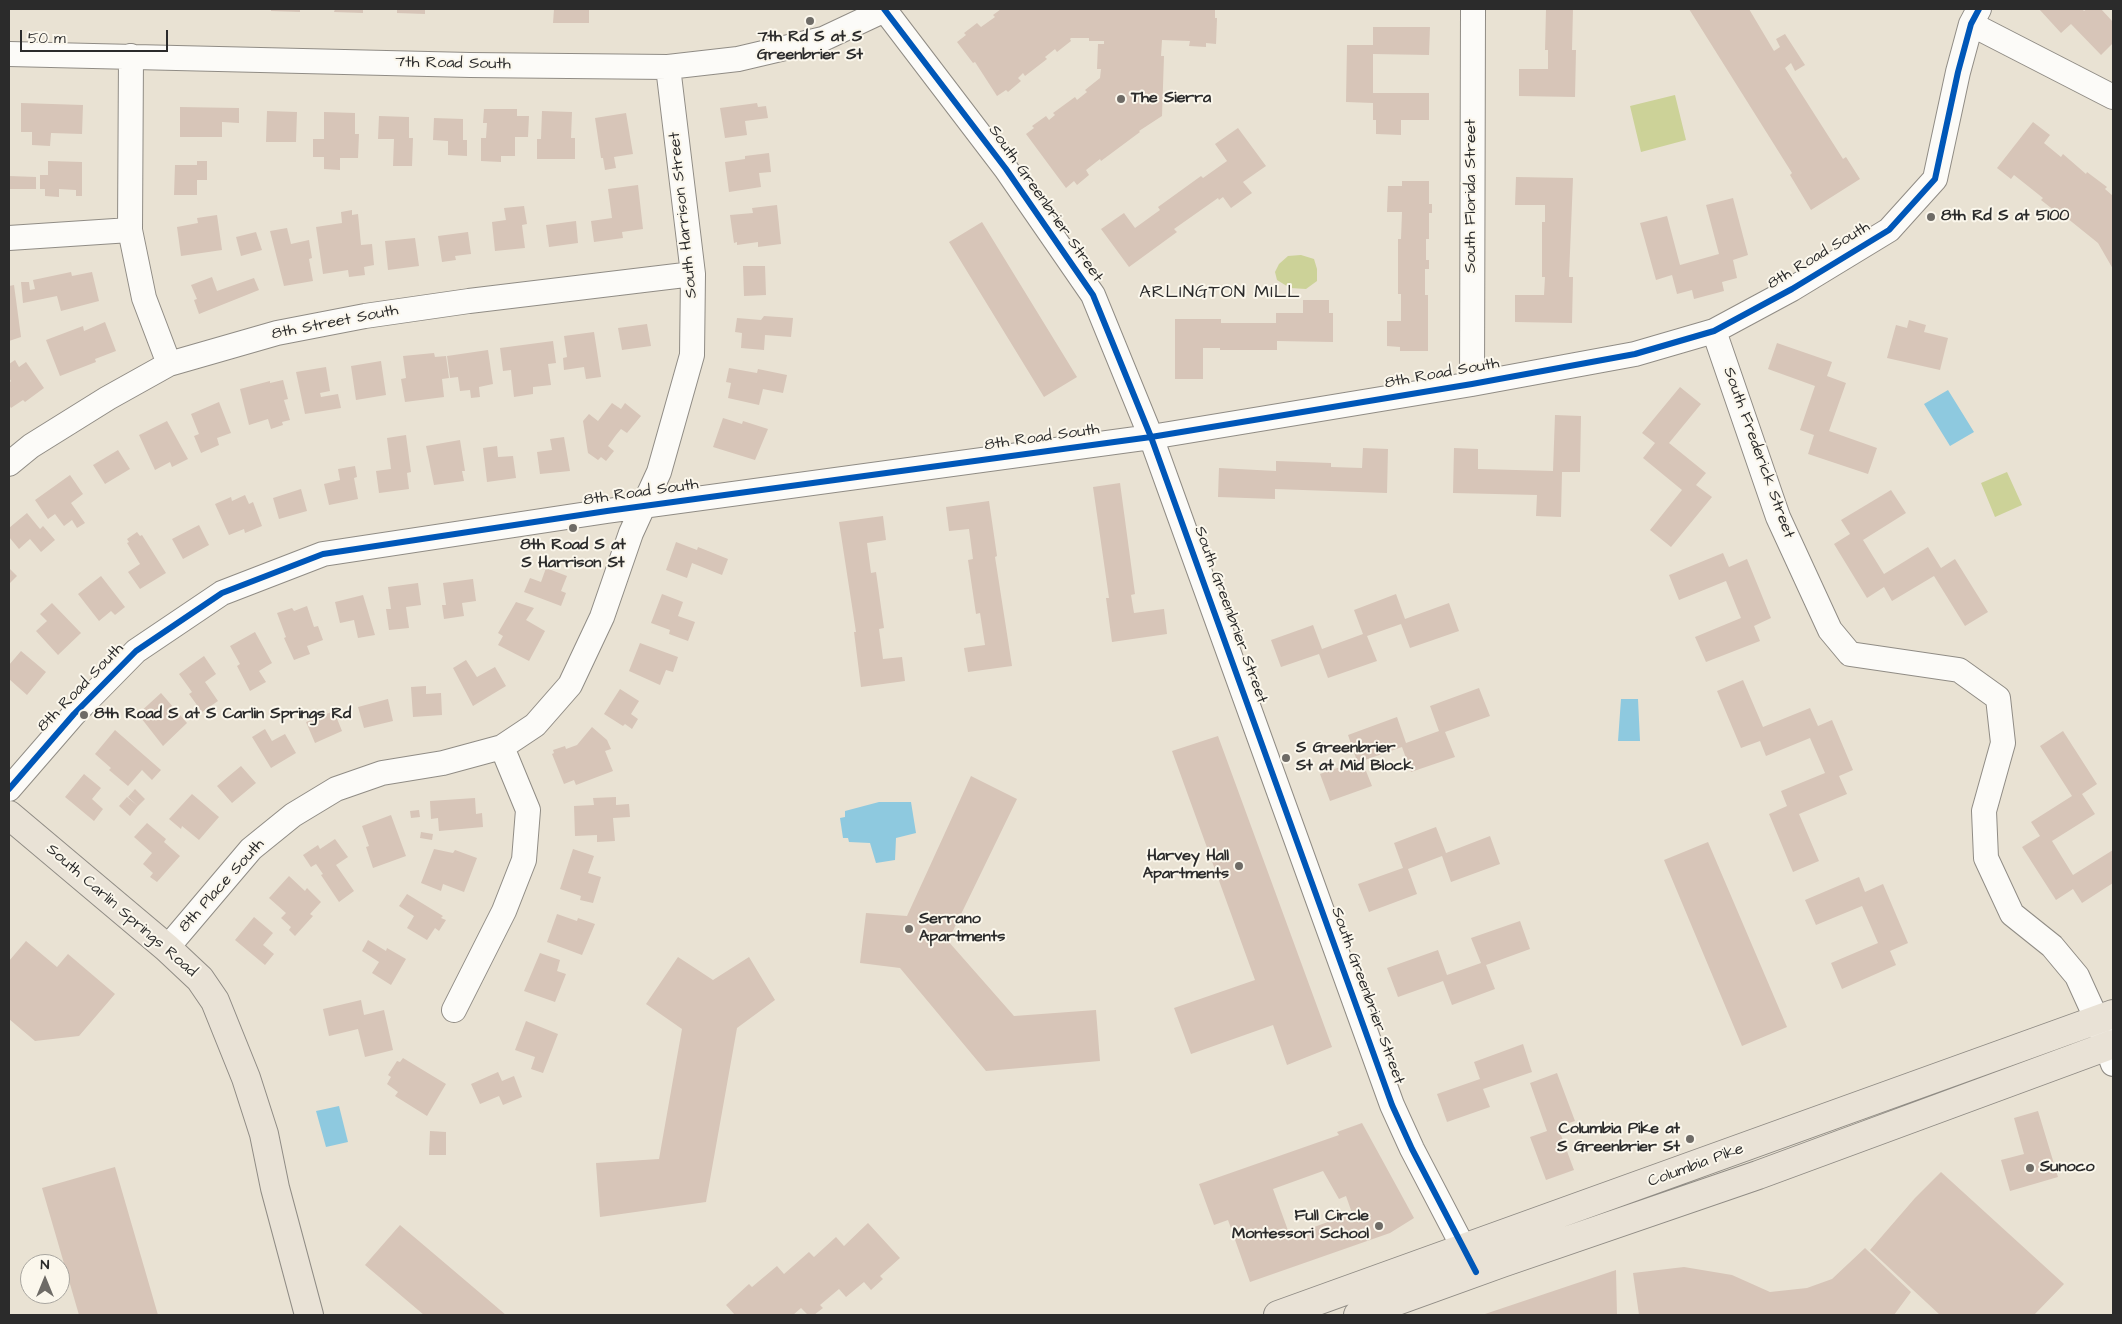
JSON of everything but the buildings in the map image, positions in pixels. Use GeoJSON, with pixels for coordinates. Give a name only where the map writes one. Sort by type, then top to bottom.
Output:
{"type":"FeatureCollection","features":[{"type":"Feature","properties":{"kind":"main road","name":"South Carlin Springs Road"},"geometry":{"type":"LineString","coordinates":[[9,815],[168,948],[200,979],[215,1001],[246,1078],[264,1134],[275,1188],[308,1315]]}},
{"type":"Feature","properties":{"kind":"main road","name":"Columbia Pike"},"geometry":{"type":"LineString","coordinates":[[1278,1315],[2105,1017]]}},
{"type":"Feature","properties":{"kind":"main road","name":"Columbia Pike"},"geometry":{"type":"LineString","coordinates":[[1358,1315],[1476,1272],[2111,1051]]}},
{"type":"Feature","properties":{"kind":"street","name":"7th Road South"},"geometry":{"type":"LineString","coordinates":[[9,54],[470,65],[668,67],[738,59],[822,39],[885,9]]}},
{"type":"Feature","properties":{"kind":"street","name":"South Greenbrier Street"},"geometry":{"type":"LineString","coordinates":[[885,9],[1006,169],[1093,295],[1151,437],[1392,1105],[1412,1149],[1476,1272]]}},
{"type":"Feature","properties":{"kind":"street","name":"South Florida Street"},"geometry":{"type":"LineString","coordinates":[[1472,384],[1473,9]]}},
{"type":"Feature","properties":{"kind":"street","name":"8th Road South"},"geometry":{"type":"LineString","coordinates":[[9,789],[74,714],[136,651],[222,593],[324,554],[644,506],[1151,437],[1472,384],[1635,354],[1714,331],[1792,289],[1889,230],[1935,179],[1958,72],[1975,16]]}},
{"type":"Feature","properties":{"kind":"street"},"geometry":{"type":"LineString","coordinates":[[1975,16],[2113,97]]}},
{"type":"Feature","properties":{"kind":"street"},"geometry":{"type":"LineString","coordinates":[[132,56],[130,230],[144,298],[169,364]]}},
{"type":"Feature","properties":{"kind":"street","name":"South Harrison Street"},"geometry":{"type":"LineString","coordinates":[[502,747],[535,725],[570,685],[602,617],[631,533],[659,472],[692,356],[693,274],[668,67]]}},
{"type":"Feature","properties":{"kind":"street"},"geometry":{"type":"LineString","coordinates":[[9,238],[130,230]]}},
{"type":"Feature","properties":{"kind":"street","name":"8th Street South"},"geometry":{"type":"LineString","coordinates":[[9,464],[39,441],[108,398],[169,364],[277,333],[365,316],[469,301],[693,274]]}},
{"type":"Feature","properties":{"kind":"street","name":"South Frederick Street"},"geometry":{"type":"LineString","coordinates":[[1714,331],[1778,517],[1830,630],[1850,654],[1959,670],[1998,698],[2002,743],[1984,811],[1986,858],[2012,914],[2063,957],[2105,1017],[2111,1051]]}},
{"type":"Feature","properties":{"kind":"street"},"geometry":{"type":"LineString","coordinates":[[454,1010],[504,911],[524,860],[528,810],[502,747]]}},
{"type":"Feature","properties":{"kind":"street","name":"8th Place South"},"geometry":{"type":"LineString","coordinates":[[168,948],[251,849],[292,814],[336,789],[382,773],[443,763],[502,747]]}},
{"type":"Feature","properties":{"kind":"green space"},"geometry":{"type":"Polygon","coordinates":[[[1675,95],[1686,140],[1641,152],[1630,106],[1675,95]]]}},
{"type":"Feature","properties":{"kind":"green space"},"geometry":{"type":"Polygon","coordinates":[[[1301,255],[1314,259],[1317,269],[1317,281],[1306,289],[1290,288],[1277,280],[1275,272],[1279,264],[1288,256],[1301,255]]]}},
{"type":"Feature","properties":{"kind":"green space"},"geometry":{"type":"Polygon","coordinates":[[[2007,472],[2022,505],[1995,517],[1981,483],[2007,472]]]}},
{"type":"Feature","properties":{"kind":"water"},"geometry":{"type":"Polygon","coordinates":[[[1948,390],[1974,432],[1950,446],[1924,404],[1948,390]]]}},
{"type":"Feature","properties":{"kind":"water"},"geometry":{"type":"Polygon","coordinates":[[[1621,699],[1638,699],[1640,741],[1618,741],[1621,699]]]}},
{"type":"Feature","properties":{"kind":"water"},"geometry":{"type":"Polygon","coordinates":[[[879,802],[911,802],[916,833],[896,838],[895,860],[876,863],[870,843],[849,842],[848,838],[843,838],[840,818],[845,817],[845,811],[879,802]]]}},
{"type":"Feature","properties":{"kind":"water"},"geometry":{"type":"Polygon","coordinates":[[[339,1106],[348,1142],[326,1147],[316,1111],[339,1106]]]}},
{"type":"Feature","properties":{"kind":"cycle path"},"geometry":{"type":"LineString","coordinates":[[884,9],[1006,169],[1093,295],[1151,437],[1392,1105],[1412,1149],[1476,1272]]}},
{"type":"Feature","properties":{"kind":"cycle path"},"geometry":{"type":"LineString","coordinates":[[9,789],[74,714],[136,651],[222,593],[323,554],[607,511],[1151,437],[1472,384],[1635,354],[1714,331],[1792,289],[1889,230],[1935,179],[1958,72],[1971,24],[1979,9]]}},
{"type":"Feature","properties":{"kind":"place","name":"7th Rd S at S Greenbrier St"},"geometry":{"type":"Point","coordinates":[810,21]}},
{"type":"Feature","properties":{"kind":"place","name":"The Sierra"},"geometry":{"type":"Point","coordinates":[1121,99]}},
{"type":"Feature","properties":{"kind":"place","name":"8th Rd S at 5100"},"geometry":{"type":"Point","coordinates":[1931,217]}},
{"type":"Feature","properties":{"kind":"place","name":"8th Road S at S Harrison St"},"geometry":{"type":"Point","coordinates":[573,528]}},
{"type":"Feature","properties":{"kind":"place","name":"8th Road S at S Carlin Springs Rd"},"geometry":{"type":"Point","coordinates":[84,715]}},
{"type":"Feature","properties":{"kind":"place","name":"S Greenbrier St at Mid Block"},"geometry":{"type":"Point","coordinates":[1286,758]}},
{"type":"Feature","properties":{"kind":"place","name":"Harvey Hall Apartments"},"geometry":{"type":"Point","coordinates":[1239,866]}},
{"type":"Feature","properties":{"kind":"place","name":"Serrano Apartments"},"geometry":{"type":"Point","coordinates":[909,929]}},
{"type":"Feature","properties":{"kind":"place","name":"Columbia Pike at S Greenbrier St"},"geometry":{"type":"Point","coordinates":[1690,1139]}},
{"type":"Feature","properties":{"kind":"place","name":"Sunoco"},"geometry":{"type":"Point","coordinates":[2030,1168]}},
{"type":"Feature","properties":{"kind":"place","name":"Full Circle Montessori School"},"geometry":{"type":"Point","coordinates":[1379,1226]}},
{"type":"Feature","properties":{"kind":"district","name":"ARLINGTON MILL"},"geometry":{"type":"Point","coordinates":[1220,293]}}]}
